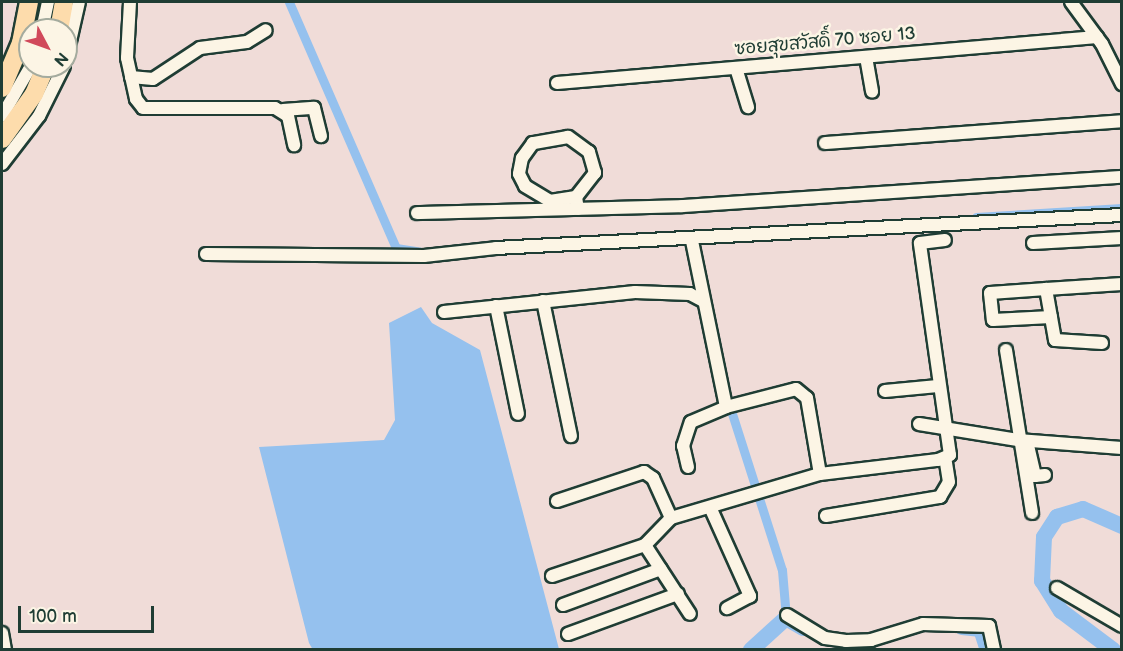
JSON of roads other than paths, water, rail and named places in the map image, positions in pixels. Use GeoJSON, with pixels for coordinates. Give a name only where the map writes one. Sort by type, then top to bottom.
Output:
{"type":"FeatureCollection","features":[{"type":"Feature","properties":{"kind":"highway"},"geometry":{"type":"LineString","coordinates":[[2,88],[21,43],[29,2]]}},
{"type":"Feature","properties":{"kind":"highway"},"geometry":{"type":"LineString","coordinates":[[61,18],[64,2]]}},
{"type":"Feature","properties":{"kind":"highway"},"geometry":{"type":"LineString","coordinates":[[2,139],[34,94],[41,78]]}},
{"type":"Feature","properties":{"kind":"street"},"geometry":{"type":"LineString","coordinates":[[45,18],[48,2]]}},
{"type":"Feature","properties":{"kind":"street"},"geometry":{"type":"LineString","coordinates":[[75,18],[79,2]]}},
{"type":"Feature","properties":{"kind":"street"},"geometry":{"type":"LineString","coordinates":[[130,2],[131,77],[136,99],[151,111],[314,108],[321,136]]}},
{"type":"Feature","properties":{"kind":"street"},"geometry":{"type":"LineString","coordinates":[[1071,2],[1097,37],[1122,84]]}},
{"type":"Feature","properties":{"kind":"street"},"geometry":{"type":"LineString","coordinates":[[131,77],[153,79],[200,48],[247,42],[266,30]]}},
{"type":"Feature","properties":{"kind":"street","name":"ซอยสุขสวัสดิ์ 70 ซอย 13"},"geometry":{"type":"LineString","coordinates":[[556,83],[1097,37]]}},
{"type":"Feature","properties":{"kind":"street"},"geometry":{"type":"LineString","coordinates":[[866,57],[872,92]]}},
{"type":"Feature","properties":{"kind":"street"},"geometry":{"type":"LineString","coordinates":[[736,68],[748,107]]}},
{"type":"Feature","properties":{"kind":"street"},"geometry":{"type":"LineString","coordinates":[[2,116],[24,78]]}},
{"type":"Feature","properties":{"kind":"street"},"geometry":{"type":"LineString","coordinates":[[2,164],[39,116],[58,78]]}},
{"type":"Feature","properties":{"kind":"street"},"geometry":{"type":"LineString","coordinates":[[283,110],[294,145]]}},
{"type":"Feature","properties":{"kind":"street"},"geometry":{"type":"LineString","coordinates":[[825,143],[1122,121]]}},
{"type":"Feature","properties":{"kind":"street"},"geometry":{"type":"LineString","coordinates":[[568,137],[589,152],[595,173],[577,203],[550,201],[525,186],[519,174],[522,158],[533,143],[568,137]]}},
{"type":"Feature","properties":{"kind":"street"},"geometry":{"type":"LineString","coordinates":[[417,213],[577,203],[1122,177]]}},
{"type":"Feature","properties":{"kind":"street"},"geometry":{"type":"LineString","coordinates":[[206,254],[424,256],[520,247],[692,241],[1122,215]]}},
{"type":"Feature","properties":{"kind":"street"},"geometry":{"type":"LineString","coordinates":[[1033,243],[1122,238]]}},
{"type":"Feature","properties":{"kind":"street"},"geometry":{"type":"LineString","coordinates":[[826,516],[940,497],[949,482],[945,459],[952,446],[938,386],[920,243],[945,240]]}},
{"type":"Feature","properties":{"kind":"street"},"geometry":{"type":"LineString","coordinates":[[692,241],[726,407]]}},
{"type":"Feature","properties":{"kind":"street"},"geometry":{"type":"LineString","coordinates":[[1051,317],[993,320],[990,293],[1122,284]]}},
{"type":"Feature","properties":{"kind":"street"},"geometry":{"type":"LineString","coordinates":[[1046,289],[1058,343],[1102,343]]}},
{"type":"Feature","properties":{"kind":"street"},"geometry":{"type":"LineString","coordinates":[[444,312],[636,292],[690,294],[703,301]]}},
{"type":"Feature","properties":{"kind":"street"},"geometry":{"type":"LineString","coordinates":[[543,301],[571,436]]}},
{"type":"Feature","properties":{"kind":"street"},"geometry":{"type":"LineString","coordinates":[[496,306],[518,414]]}},
{"type":"Feature","properties":{"kind":"street"},"geometry":{"type":"LineString","coordinates":[[1006,350],[1023,441],[1032,513]]}},
{"type":"Feature","properties":{"kind":"street"},"geometry":{"type":"LineString","coordinates":[[885,391],[938,386]]}},
{"type":"Feature","properties":{"kind":"street"},"geometry":{"type":"LineString","coordinates":[[688,467],[684,432],[691,422],[726,407],[796,389],[802,392],[820,474]]}},
{"type":"Feature","properties":{"kind":"street"},"geometry":{"type":"LineString","coordinates":[[920,424],[947,425],[1023,441],[1122,448]]}},
{"type":"Feature","properties":{"kind":"street"},"geometry":{"type":"LineString","coordinates":[[1023,441],[1035,476],[1045,475]]}},
{"type":"Feature","properties":{"kind":"street"},"geometry":{"type":"LineString","coordinates":[[552,576],[645,545],[671,518],[820,474],[945,459]]}},
{"type":"Feature","properties":{"kind":"street"},"geometry":{"type":"LineString","coordinates":[[557,501],[644,472],[653,478],[671,518]]}},
{"type":"Feature","properties":{"kind":"street"},"geometry":{"type":"LineString","coordinates":[[710,507],[750,596],[727,608]]}},
{"type":"Feature","properties":{"kind":"street"},"geometry":{"type":"LineString","coordinates":[[645,545],[690,614]]}},
{"type":"Feature","properties":{"kind":"street"},"geometry":{"type":"LineString","coordinates":[[562,605],[661,568]]}},
{"type":"Feature","properties":{"kind":"street"},"geometry":{"type":"LineString","coordinates":[[1057,588],[1122,626]]}},
{"type":"Feature","properties":{"kind":"street"},"geometry":{"type":"LineString","coordinates":[[568,634],[678,594]]}},
{"type":"Feature","properties":{"kind":"street"},"geometry":{"type":"LineString","coordinates":[[788,615],[825,638],[846,641],[871,640],[923,624],[989,626],[994,650]]}},
{"type":"Feature","properties":{"kind":"street"},"geometry":{"type":"LineString","coordinates":[[2,633],[5,650]]}},
{"type":"Feature","properties":{"kind":"water"},"geometry":{"type":"Polygon","coordinates":[[[421,307],[432,323],[480,350],[559,649],[313,650],[309,643],[259,447],[384,440],[395,420],[389,323],[421,307]]]}},
{"type":"Feature","properties":{"kind":"waterway"},"geometry":{"type":"LineString","coordinates":[[289,2],[396,248],[422,252]]}},
{"type":"Feature","properties":{"kind":"waterway"},"geometry":{"type":"LineString","coordinates":[[976,217],[1122,208]]}},
{"type":"Feature","properties":{"kind":"waterway"},"geometry":{"type":"LineString","coordinates":[[728,401],[782,570],[786,618]]}},
{"type":"Feature","properties":{"kind":"waterway"},"geometry":{"type":"LineString","coordinates":[[1113,650],[1061,611],[1042,581],[1044,537],[1057,517],[1083,509],[1122,526]]}},
{"type":"Feature","properties":{"kind":"waterway"},"geometry":{"type":"LineString","coordinates":[[751,650],[786,618],[803,628]]}},
{"type":"Feature","properties":{"kind":"waterway"},"geometry":{"type":"LineString","coordinates":[[962,627],[981,629],[988,650]]}}]}
